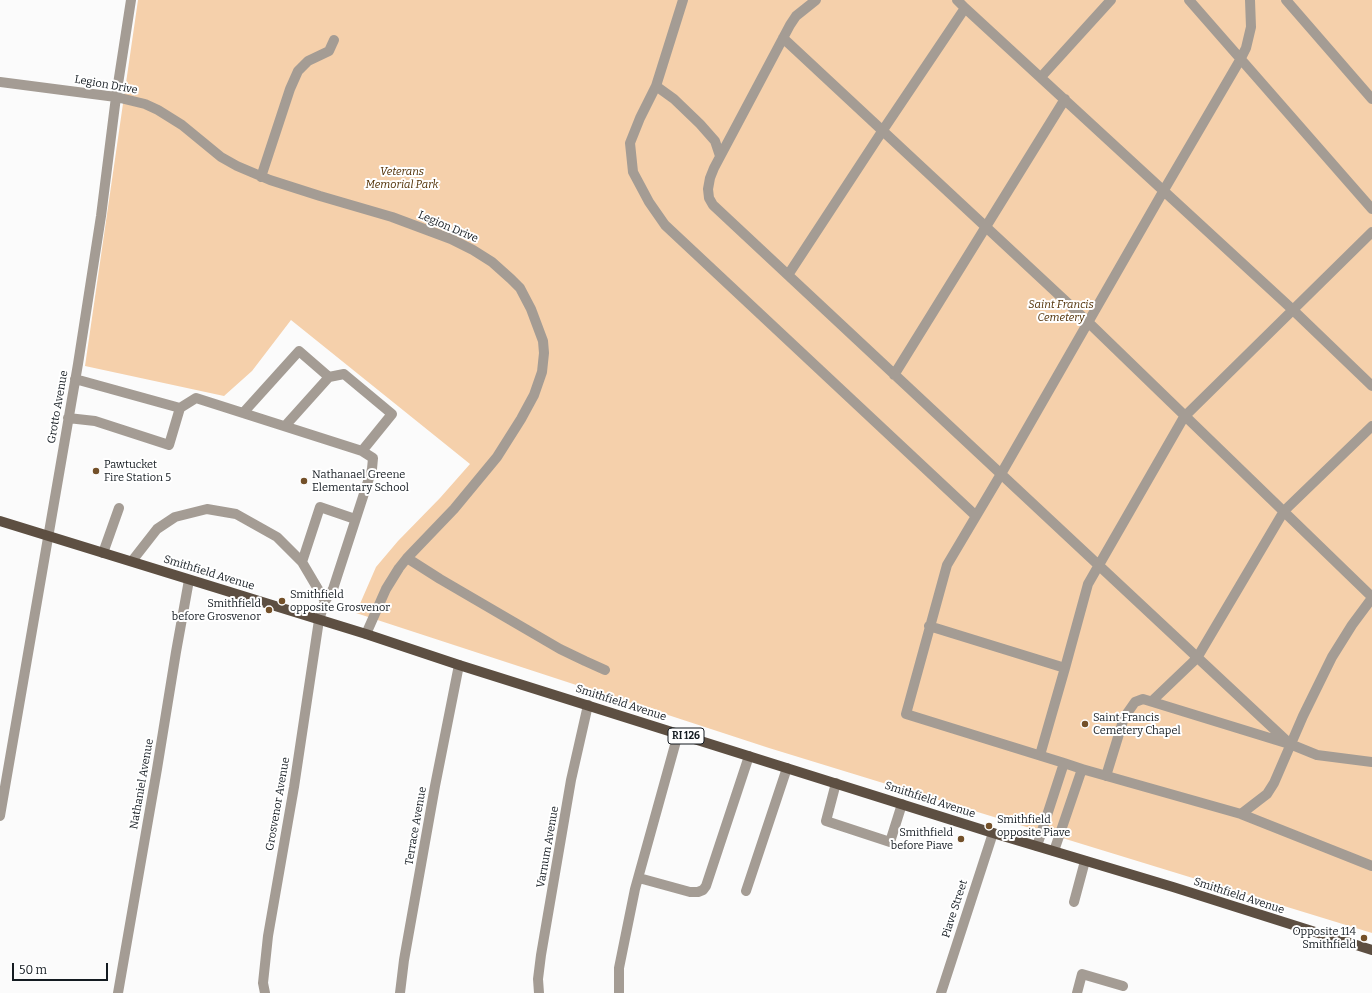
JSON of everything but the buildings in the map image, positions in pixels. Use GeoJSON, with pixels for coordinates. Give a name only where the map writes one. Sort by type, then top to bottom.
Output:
{"type":"FeatureCollection","features":[{"type":"Feature","properties":{"kind":"main road","name":"Smithfield Avenue"},"geometry":{"type":"LineString","coordinates":[[0,521],[104,552],[993,833],[1372,950]]}},
{"type":"Feature","properties":{"kind":"street","name":"Grotto Avenue"},"geometry":{"type":"LineString","coordinates":[[0,816],[75,379],[131,0]]}},
{"type":"Feature","properties":{"kind":"street"},"geometry":{"type":"LineString","coordinates":[[683,0],[656,86],[640,118],[630,143],[633,172],[649,202],[665,225],[976,516]]}},
{"type":"Feature","properties":{"kind":"street"},"geometry":{"type":"LineString","coordinates":[[816,0],[796,16],[720,156],[710,178],[708,188],[711,202],[894,375],[1290,744]]}},
{"type":"Feature","properties":{"kind":"street"},"geometry":{"type":"LineString","coordinates":[[957,0],[1294,310],[1372,386]]}},
{"type":"Feature","properties":{"kind":"street"},"geometry":{"type":"LineString","coordinates":[[1041,78],[1111,0]]}},
{"type":"Feature","properties":{"kind":"street"},"geometry":{"type":"LineString","coordinates":[[1189,0],[1372,209]]}},
{"type":"Feature","properties":{"kind":"street"},"geometry":{"type":"LineString","coordinates":[[1250,0],[1251,27],[1246,48],[1240,60],[947,565],[906,714],[1040,755],[1082,770],[1241,814],[1370,863]]}},
{"type":"Feature","properties":{"kind":"street"},"geometry":{"type":"LineString","coordinates":[[1286,0],[1372,99]]}},
{"type":"Feature","properties":{"kind":"street"},"geometry":{"type":"LineString","coordinates":[[788,275],[965,8]]}},
{"type":"Feature","properties":{"kind":"street"},"geometry":{"type":"LineString","coordinates":[[783,38],[883,130],[985,228],[1088,322],[1372,598],[1352,625],[1332,657],[1290,744],[1274,783],[1267,794],[1241,814]]}},
{"type":"Feature","properties":{"kind":"street"},"geometry":{"type":"LineString","coordinates":[[261,177],[290,89],[298,71],[308,60],[329,50],[334,40]]}},
{"type":"Feature","properties":{"kind":"street","name":"Legion Drive"},"geometry":{"type":"LineString","coordinates":[[0,82],[116,97],[145,104],[182,125],[220,157],[237,166],[261,177],[392,217],[451,238],[473,250],[502,270],[520,288],[540,330],[543,342],[544,353],[542,372],[534,395],[497,457],[476,484],[407,558],[386,589],[366,634]]}},
{"type":"Feature","properties":{"kind":"street"},"geometry":{"type":"LineString","coordinates":[[656,86],[674,99],[700,124],[715,141],[720,156]]}},
{"type":"Feature","properties":{"kind":"street"},"geometry":{"type":"LineString","coordinates":[[894,375],[1065,99]]}},
{"type":"Feature","properties":{"kind":"street"},"geometry":{"type":"LineString","coordinates":[[1040,755],[1088,584],[1184,416],[1372,232]]}},
{"type":"Feature","properties":{"kind":"street"},"geometry":{"type":"LineString","coordinates":[[243,413],[299,351],[329,377]]}},
{"type":"Feature","properties":{"kind":"street"},"geometry":{"type":"LineString","coordinates":[[68,418],[95,421],[169,445],[180,408],[196,398],[362,451],[392,414],[344,374],[329,377],[285,426]]}},
{"type":"Feature","properties":{"kind":"street"},"geometry":{"type":"LineString","coordinates":[[75,379],[180,408]]}},
{"type":"Feature","properties":{"kind":"street"},"geometry":{"type":"LineString","coordinates":[[1152,701],[1197,658],[1284,511],[1372,426]]}},
{"type":"Feature","properties":{"kind":"street","name":"Grosvenor Avenue"},"geometry":{"type":"LineString","coordinates":[[265,993],[263,983],[268,936],[294,787],[319,620],[325,601],[333,589],[372,469],[373,458],[362,451]]}},
{"type":"Feature","properties":{"kind":"street"},"geometry":{"type":"LineString","coordinates":[[104,552],[119,508]]}},
{"type":"Feature","properties":{"kind":"street"},"geometry":{"type":"LineString","coordinates":[[302,562],[320,508],[356,519]]}},
{"type":"Feature","properties":{"kind":"street"},"geometry":{"type":"LineString","coordinates":[[132,561],[157,529],[175,517],[207,509],[236,514],[277,538],[302,562],[325,601]]}},
{"type":"Feature","properties":{"kind":"street"},"geometry":{"type":"LineString","coordinates":[[407,558],[560,649],[604,670]]}},
{"type":"Feature","properties":{"kind":"street","name":"Nathaniel Avenue"},"geometry":{"type":"LineString","coordinates":[[118,993],[189,580]]}},
{"type":"Feature","properties":{"kind":"street"},"geometry":{"type":"LineString","coordinates":[[929,626],[1065,668]]}},
{"type":"Feature","properties":{"kind":"street","name":"Terrace Avenue"},"geometry":{"type":"LineString","coordinates":[[400,993],[404,960],[435,786],[459,665]]}},
{"type":"Feature","properties":{"kind":"street"},"geometry":{"type":"LineString","coordinates":[[1106,776],[1123,722],[1135,702],[1143,699],[1290,744],[1318,755],[1372,762]]}},
{"type":"Feature","properties":{"kind":"street","name":"Varnum Avenue"},"geometry":{"type":"LineString","coordinates":[[539,993],[538,979],[541,955],[571,780],[588,705]]}},
{"type":"Feature","properties":{"kind":"street"},"geometry":{"type":"LineString","coordinates":[[619,993],[619,968],[638,878],[678,734]]}},
{"type":"Feature","properties":{"kind":"street"},"geometry":{"type":"LineString","coordinates":[[638,878],[690,892],[698,892],[703,890],[706,886],[749,756]]}},
{"type":"Feature","properties":{"kind":"street"},"geometry":{"type":"LineString","coordinates":[[1037,846],[1064,763]]}},
{"type":"Feature","properties":{"kind":"street"},"geometry":{"type":"LineString","coordinates":[[746,891],[787,768]]}},
{"type":"Feature","properties":{"kind":"street"},"geometry":{"type":"LineString","coordinates":[[1054,851],[1082,770]]}},
{"type":"Feature","properties":{"kind":"street"},"geometry":{"type":"LineString","coordinates":[[836,783],[826,821],[890,842],[902,804]]}},
{"type":"Feature","properties":{"kind":"street","name":"Piave Street"},"geometry":{"type":"LineString","coordinates":[[940,993],[993,833]]}},
{"type":"Feature","properties":{"kind":"street"},"geometry":{"type":"LineString","coordinates":[[1074,902],[1085,861]]}},
{"type":"Feature","properties":{"kind":"street"},"geometry":{"type":"LineString","coordinates":[[1077,993],[1082,974],[1123,986]]}},
{"type":"Feature","properties":{"kind":"green space","name":"Saint Francis Cemetery"},"geometry":{"type":"Polygon","coordinates":[[[138,0],[1372,0],[1372,933],[769,748],[356,613],[376,567],[398,541],[440,498],[470,464],[291,320],[252,371],[224,396],[85,366],[138,0]]]}},
{"type":"Feature","properties":{"kind":"place","name":"Pawtucket Fire Station 5"},"geometry":{"type":"Point","coordinates":[96,471]}},
{"type":"Feature","properties":{"kind":"place","name":"Nathanael Greene Elementary School"},"geometry":{"type":"Point","coordinates":[304,481]}},
{"type":"Feature","properties":{"kind":"place","name":"Smithfield opposite Grosvenor"},"geometry":{"type":"Point","coordinates":[282,601]}},
{"type":"Feature","properties":{"kind":"place","name":"Smithfield before Grosvenor"},"geometry":{"type":"Point","coordinates":[269,610]}},
{"type":"Feature","properties":{"kind":"place","name":"Saint Francis Cemetery Chapel"},"geometry":{"type":"Point","coordinates":[1085,724]}},
{"type":"Feature","properties":{"kind":"place","name":"Smithfield opposite Piave"},"geometry":{"type":"Point","coordinates":[989,826]}},
{"type":"Feature","properties":{"kind":"place","name":"Smithfield before Piave"},"geometry":{"type":"Point","coordinates":[961,839]}},
{"type":"Feature","properties":{"kind":"place","name":"Opposite 114 Smithfield"},"geometry":{"type":"Point","coordinates":[1364,938]}},
{"type":"Feature","properties":{"kind":"park label","name":"Veterans Memorial Park"},"geometry":{"type":"Point","coordinates":[402,178]}}]}
